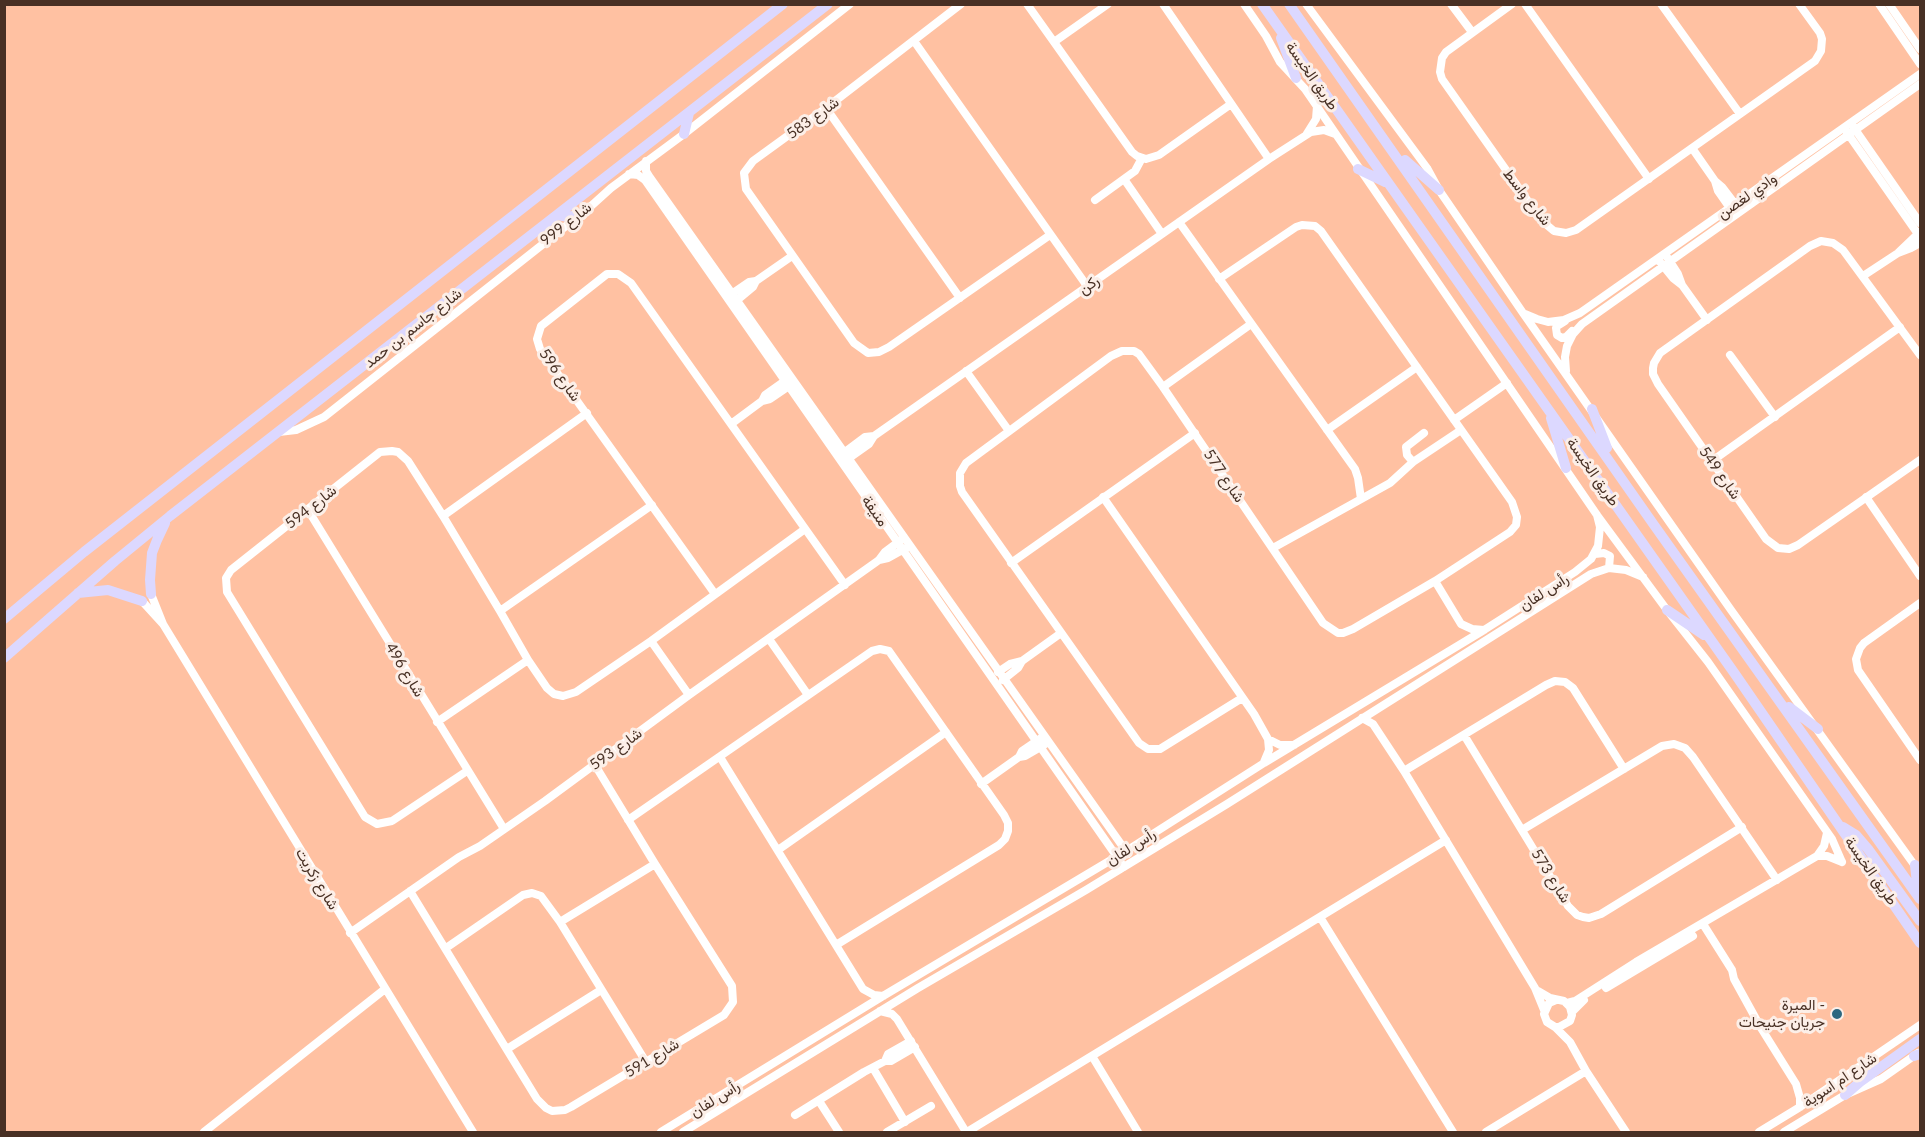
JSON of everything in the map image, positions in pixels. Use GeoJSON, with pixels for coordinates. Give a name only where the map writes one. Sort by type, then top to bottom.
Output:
{"type":"FeatureCollection","features":[{"type":"Feature","properties":{"kind":"main road","name":"شارع جاسم بن حمد"},"geometry":{"type":"LineString","coordinates":[[4,619],[84,552],[783,4]]}},
{"type":"Feature","properties":{"kind":"main road","name":"طريق الخيسة"},"geometry":{"type":"LineString","coordinates":[[1262,4],[1710,639],[1920,943]]}},
{"type":"Feature","properties":{"kind":"main road","name":"طريق الخيسة"},"geometry":{"type":"LineString","coordinates":[[1289,4],[1920,897]]}},
{"type":"Feature","properties":{"kind":"main road","name":"شارع جاسم بن حمد"},"geometry":{"type":"LineString","coordinates":[[4,658],[170,516],[826,5]]}},
{"type":"Feature","properties":{"kind":"main road"},"geometry":{"type":"LineString","coordinates":[[1276,24],[1296,78]]}},
{"type":"Feature","properties":{"kind":"main road"},"geometry":{"type":"LineString","coordinates":[[684,134],[689,113]]}},
{"type":"Feature","properties":{"kind":"main road"},"geometry":{"type":"LineString","coordinates":[[1392,149],[1438,190]]}},
{"type":"Feature","properties":{"kind":"main road"},"geometry":{"type":"LineString","coordinates":[[1359,169],[1388,183]]}},
{"type":"Feature","properties":{"kind":"main road"},"geometry":{"type":"LineString","coordinates":[[557,215],[568,217],[579,214]]}},
{"type":"Feature","properties":{"kind":"main road"},"geometry":{"type":"LineString","coordinates":[[1549,410],[1566,468]]}},
{"type":"Feature","properties":{"kind":"main road"},"geometry":{"type":"LineString","coordinates":[[1592,410],[1614,465]]}},
{"type":"Feature","properties":{"kind":"main road"},"geometry":{"type":"LineString","coordinates":[[152,594],[150,567],[153,553],[170,516]]}},
{"type":"Feature","properties":{"kind":"main road"},"geometry":{"type":"LineString","coordinates":[[78,593],[108,590],[141,600]]}},
{"type":"Feature","properties":{"kind":"main road"},"geometry":{"type":"LineString","coordinates":[[1666,610],[1710,639]]}},
{"type":"Feature","properties":{"kind":"main road"},"geometry":{"type":"LineString","coordinates":[[1779,699],[1818,729]]}},
{"type":"Feature","properties":{"kind":"main road"},"geometry":{"type":"LineString","coordinates":[[1840,826],[1851,831],[1862,842],[1920,921]]}},
{"type":"Feature","properties":{"kind":"main road"},"geometry":{"type":"LineString","coordinates":[[1918,869],[1920,897]]}},
{"type":"Feature","properties":{"kind":"main road"},"geometry":{"type":"LineString","coordinates":[[1845,1095],[1920,1039]]}},
{"type":"Feature","properties":{"kind":"street","name":"شارع 999"},"geometry":{"type":"LineString","coordinates":[[279,432],[296,430],[324,417],[629,174],[684,134],[850,4]]}},
{"type":"Feature","properties":{"kind":"street","name":"شارع 583"},"geometry":{"type":"LineString","coordinates":[[961,4],[753,161],[744,173],[746,189],[854,343],[868,353],[884,350],[1050,235]]}},
{"type":"Feature","properties":{"kind":"street"},"geometry":{"type":"LineString","coordinates":[[1027,4],[1132,152],[1142,158],[1159,155],[1231,104]]}},
{"type":"Feature","properties":{"kind":"street"},"geometry":{"type":"LineString","coordinates":[[1054,42],[1108,4]]}},
{"type":"Feature","properties":{"kind":"street"},"geometry":{"type":"LineString","coordinates":[[1163,4],[1269,159]]}},
{"type":"Feature","properties":{"kind":"street","name":"طريق الخيسة"},"geometry":{"type":"LineString","coordinates":[[1244,4],[1266,36],[1280,62],[1296,78],[1317,106],[1597,515],[1666,610],[1708,662],[1827,833],[1842,862],[1827,856],[1817,856]]}},
{"type":"Feature","properties":{"kind":"street"},"geometry":{"type":"LineString","coordinates":[[1306,4],[1427,168],[1438,190],[1731,610],[1918,869]]}},
{"type":"Feature","properties":{"kind":"street"},"geometry":{"type":"LineString","coordinates":[[1451,4],[1472,32]]}},
{"type":"Feature","properties":{"kind":"street","name":"شارع واسط"},"geometry":{"type":"LineString","coordinates":[[1512,4],[1446,52],[1442,58],[1440,72],[1442,79],[1542,221],[1549,228],[1566,233],[1576,231],[1815,61],[1822,46],[1820,33],[1799,4]]}},
{"type":"Feature","properties":{"kind":"street"},"geometry":{"type":"LineString","coordinates":[[1525,4],[1649,179]]}},
{"type":"Feature","properties":{"kind":"street"},"geometry":{"type":"LineString","coordinates":[[1661,4],[1740,114]]}},
{"type":"Feature","properties":{"kind":"street"},"geometry":{"type":"LineString","coordinates":[[1879,4],[1920,64]]}},
{"type":"Feature","properties":{"kind":"street"},"geometry":{"type":"LineString","coordinates":[[1889,4],[1920,49]]}},
{"type":"Feature","properties":{"kind":"street"},"geometry":{"type":"LineString","coordinates":[[914,40],[1088,286]]}},
{"type":"Feature","properties":{"kind":"street","name":"وادي لغصن"},"geometry":{"type":"LineString","coordinates":[[1850,129],[1920,74]]}},
{"type":"Feature","properties":{"kind":"street","name":"وادي لغصن"},"geometry":{"type":"LineString","coordinates":[[1664,260],[1566,337],[1559,337],[1556,332],[1557,326],[1664,260],[1850,129],[1920,84]]}},
{"type":"Feature","properties":{"kind":"street"},"geometry":{"type":"LineString","coordinates":[[1306,135],[1316,119],[1317,106]]}},
{"type":"Feature","properties":{"kind":"street"},"geometry":{"type":"LineString","coordinates":[[826,108],[960,298]]}},
{"type":"Feature","properties":{"kind":"street"},"geometry":{"type":"LineString","coordinates":[[1850,129],[1920,223]]}},
{"type":"Feature","properties":{"kind":"street"},"geometry":{"type":"LineString","coordinates":[[1850,129],[1920,236],[1863,276]]}},
{"type":"Feature","properties":{"kind":"street"},"geometry":{"type":"LineString","coordinates":[[1306,135],[1317,130],[1335,134]]}},
{"type":"Feature","properties":{"kind":"street","name":"ركن"},"geometry":{"type":"LineString","coordinates":[[843,458],[869,444],[874,436],[1306,135]]}},
{"type":"Feature","properties":{"kind":"street"},"geometry":{"type":"LineString","coordinates":[[1692,148],[1718,191],[1735,210]]}},
{"type":"Feature","properties":{"kind":"street"},"geometry":{"type":"LineString","coordinates":[[1095,200],[1135,171],[1142,158]]}},
{"type":"Feature","properties":{"kind":"street","name":"منيفة"},"geometry":{"type":"LineString","coordinates":[[646,161],[647,174],[732,299]]}},
{"type":"Feature","properties":{"kind":"street","name":"منيفة"},"geometry":{"type":"LineString","coordinates":[[629,174],[638,175],[645,180],[732,299],[1043,741],[1133,861]]}},
{"type":"Feature","properties":{"kind":"street"},"geometry":{"type":"LineString","coordinates":[[1124,179],[1162,234]]}},
{"type":"Feature","properties":{"kind":"street"},"geometry":{"type":"LineString","coordinates":[[1179,222],[1357,473],[1361,499]]}},
{"type":"Feature","properties":{"kind":"street","name":"شارع 577"},"geometry":{"type":"LineString","coordinates":[[1219,279],[1296,227],[1308,224],[1315,226],[1321,231],[1514,506],[1517,521],[1510,532],[1435,581],[1348,632],[1338,633],[1323,623],[1195,433],[1139,354],[1134,351],[1122,351],[1111,356],[966,463],[959,480],[962,492],[1139,743],[1148,749],[1160,749],[1242,698]]}},
{"type":"Feature","properties":{"kind":"street","name":"شارع 549"},"geometry":{"type":"LineString","coordinates":[[1920,355],[1863,276],[1838,246],[1827,241],[1815,243],[1660,353],[1653,368],[1655,380],[1766,539],[1778,548],[1789,549],[1798,545],[1920,460]]}},
{"type":"Feature","properties":{"kind":"street"},"geometry":{"type":"LineString","coordinates":[[732,299],[753,287],[756,281],[792,256]]}},
{"type":"Feature","properties":{"kind":"street"},"geometry":{"type":"LineString","coordinates":[[1664,260],[1678,274],[1682,285],[1707,320]]}},
{"type":"Feature","properties":{"kind":"street","name":"شارع 596"},"geometry":{"type":"LineString","coordinates":[[715,594],[540,349],[538,334],[545,322],[603,276],[613,274],[623,276],[631,283],[844,585]]}},
{"type":"Feature","properties":{"kind":"street","name":"وادي لغصن"},"geometry":{"type":"LineString","coordinates":[[1523,313],[1537,320],[1548,322],[1574,317]]}},
{"type":"Feature","properties":{"kind":"street"},"geometry":{"type":"LineString","coordinates":[[1163,387],[1251,324]]}},
{"type":"Feature","properties":{"kind":"street","name":"وادي لغصن"},"geometry":{"type":"LineString","coordinates":[[1567,374],[1565,363],[1567,346],[1573,334],[1582,324]]}},
{"type":"Feature","properties":{"kind":"street"},"geometry":{"type":"LineString","coordinates":[[1712,461],[1900,327]]}},
{"type":"Feature","properties":{"kind":"street"},"geometry":{"type":"LineString","coordinates":[[1730,355],[1775,417]]}},
{"type":"Feature","properties":{"kind":"street"},"geometry":{"type":"LineString","coordinates":[[1327,430],[1417,367]]}},
{"type":"Feature","properties":{"kind":"street"},"geometry":{"type":"LineString","coordinates":[[966,371],[1009,431]]}},
{"type":"Feature","properties":{"kind":"street"},"geometry":{"type":"LineString","coordinates":[[731,424],[762,401],[768,400],[790,381]]}},
{"type":"Feature","properties":{"kind":"street"},"geometry":{"type":"LineString","coordinates":[[1454,420],[1507,382]]}},
{"type":"Feature","properties":{"kind":"street"},"geometry":{"type":"LineString","coordinates":[[443,516],[587,413]]}},
{"type":"Feature","properties":{"kind":"street"},"geometry":{"type":"LineString","coordinates":[[1273,548],[1390,483],[1413,462],[1461,430]]}},
{"type":"Feature","properties":{"kind":"street"},"geometry":{"type":"LineString","coordinates":[[1011,562],[1195,433]]}},
{"type":"Feature","properties":{"kind":"street"},"geometry":{"type":"LineString","coordinates":[[1413,462],[1407,455],[1406,447],[1424,433]]}},
{"type":"Feature","properties":{"kind":"street","name":"شارع 594"},"geometry":{"type":"LineString","coordinates":[[467,771],[392,821],[377,824],[370,821],[361,813],[225,588],[226,578],[231,570],[380,452],[398,452],[408,461],[528,660],[550,692],[558,696],[567,696],[576,692],[651,641],[805,529]]}},
{"type":"Feature","properties":{"kind":"street"},"geometry":{"type":"LineString","coordinates":[[1103,497],[1268,739],[1269,750],[1264,763]]}},
{"type":"Feature","properties":{"kind":"street"},"geometry":{"type":"LineString","coordinates":[[1866,497],[1920,576]]}},
{"type":"Feature","properties":{"kind":"street"},"geometry":{"type":"LineString","coordinates":[[500,611],[652,505]]}},
{"type":"Feature","properties":{"kind":"street","name":"شارع 496"},"geometry":{"type":"LineString","coordinates":[[308,510],[504,829]]}},
{"type":"Feature","properties":{"kind":"street"},"geometry":{"type":"LineString","coordinates":[[1597,515],[1600,533],[1595,554],[1608,554],[1611,559],[1609,568],[1626,570],[1643,577]]}},
{"type":"Feature","properties":{"kind":"street","name":"منيفة"},"geometry":{"type":"LineString","coordinates":[[903,544],[1001,676],[1093,824],[1124,867]]}},
{"type":"Feature","properties":{"kind":"street","name":"شارع 593"},"geometry":{"type":"LineString","coordinates":[[350,933],[595,765],[879,560],[888,558],[903,544]]}},
{"type":"Feature","properties":{"kind":"street","name":"رأس لفان"},"geometry":{"type":"LineString","coordinates":[[661,1132],[912,978],[1126,851],[1264,763],[1455,648],[1575,572],[1595,554]]}},
{"type":"Feature","properties":{"kind":"street","name":"رأس لفان"},"geometry":{"type":"LineString","coordinates":[[683,1132],[918,988],[1124,867],[1591,574],[1609,568]]}},
{"type":"Feature","properties":{"kind":"street"},"geometry":{"type":"LineString","coordinates":[[1435,581],[1461,624],[1472,629],[1484,630]]}},
{"type":"Feature","properties":{"kind":"street","name":"شارع زكريت"},"geometry":{"type":"LineString","coordinates":[[152,594],[163,624],[473,1132]]}},
{"type":"Feature","properties":{"kind":"street","name":"شارع زكريت"},"geometry":{"type":"LineString","coordinates":[[141,600],[163,624]]}},
{"type":"Feature","properties":{"kind":"street"},"geometry":{"type":"LineString","coordinates":[[1919,753],[1858,670],[1856,658],[1864,644],[1920,603]]}},
{"type":"Feature","properties":{"kind":"street"},"geometry":{"type":"LineString","coordinates":[[1455,648],[1461,624]]}},
{"type":"Feature","properties":{"kind":"street"},"geometry":{"type":"LineString","coordinates":[[1001,676],[1018,668],[1022,661],[1060,633]]}},
{"type":"Feature","properties":{"kind":"street"},"geometry":{"type":"LineString","coordinates":[[769,639],[808,695]]}},
{"type":"Feature","properties":{"kind":"street"},"geometry":{"type":"LineString","coordinates":[[651,641],[689,695]]}},
{"type":"Feature","properties":{"kind":"street"},"geometry":{"type":"LineString","coordinates":[[628,820],[872,651],[885,649],[895,657],[981,783],[1008,823],[1008,831],[1002,842],[836,945]]}},
{"type":"Feature","properties":{"kind":"street"},"geometry":{"type":"LineString","coordinates":[[437,722],[528,660]]}},
{"type":"Feature","properties":{"kind":"street"},"geometry":{"type":"LineString","coordinates":[[1404,771],[1546,685],[1560,681],[1573,688],[1624,769]]}},
{"type":"Feature","properties":{"kind":"street"},"geometry":{"type":"LineString","coordinates":[[1373,723],[1377,709]]}},
{"type":"Feature","properties":{"kind":"street"},"geometry":{"type":"LineString","coordinates":[[1362,718],[1373,723],[1446,840],[1535,988],[1547,1022],[1570,1042]]}},
{"type":"Feature","properties":{"kind":"street"},"geometry":{"type":"LineString","coordinates":[[778,850],[946,732]]}},
{"type":"Feature","properties":{"kind":"street","name":"شارع 573"},"geometry":{"type":"LineString","coordinates":[[1464,735],[1572,911],[1583,917],[1589,918],[1601,914],[1742,828]]}},
{"type":"Feature","properties":{"kind":"street"},"geometry":{"type":"LineString","coordinates":[[1268,739],[1280,745],[1294,745]]}},
{"type":"Feature","properties":{"kind":"street"},"geometry":{"type":"LineString","coordinates":[[981,783],[1019,757],[1025,756],[1043,741]]}},
{"type":"Feature","properties":{"kind":"street"},"geometry":{"type":"LineString","coordinates":[[1522,830],[1662,746],[1674,744],[1685,748],[1693,757],[1778,880]]}},
{"type":"Feature","properties":{"kind":"street"},"geometry":{"type":"LineString","coordinates":[[720,757],[863,989],[864,1001],[858,1011]]}},
{"type":"Feature","properties":{"kind":"street","name":"شارع 591"},"geometry":{"type":"LineString","coordinates":[[410,891],[541,1104],[546,1108],[559,1111],[571,1107],[724,1015],[731,1007],[734,996],[729,981],[595,765]]}},
{"type":"Feature","properties":{"kind":"street"},"geometry":{"type":"LineString","coordinates":[[1535,988],[1545,996],[1556,1000],[1574,1002],[1636,962],[1758,895],[1764,888],[1817,856],[1824,846],[1827,833]]}},
{"type":"Feature","properties":{"kind":"street"},"geometry":{"type":"LineString","coordinates":[[880,1011],[892,1014],[897,1019],[967,1132],[1446,840]]}},
{"type":"Feature","properties":{"kind":"street"},"geometry":{"type":"LineString","coordinates":[[560,922],[655,864]]}},
{"type":"Feature","properties":{"kind":"street"},"geometry":{"type":"LineString","coordinates":[[446,948],[519,897],[528,893],[537,894],[544,899],[560,922],[646,1062]]}},
{"type":"Feature","properties":{"kind":"street"},"geometry":{"type":"LineString","coordinates":[[1320,917],[1453,1132]]}},
{"type":"Feature","properties":{"kind":"street"},"geometry":{"type":"LineString","coordinates":[[1702,927],[1728,974],[1734,979],[1796,1084],[1800,1107]]}},
{"type":"Feature","properties":{"kind":"street"},"geometry":{"type":"LineString","coordinates":[[1626,1132],[1570,1042],[1567,1033],[1572,1012],[1581,1002],[1702,927]]}},
{"type":"Feature","properties":{"kind":"street"},"geometry":{"type":"LineString","coordinates":[[912,978],[918,988]]}},
{"type":"Feature","properties":{"kind":"street"},"geometry":{"type":"LineString","coordinates":[[204,1132],[385,989]]}},
{"type":"Feature","properties":{"kind":"street"},"geometry":{"type":"LineString","coordinates":[[863,989],[874,995],[883,996]]}},
{"type":"Feature","properties":{"kind":"street"},"geometry":{"type":"LineString","coordinates":[[507,1049],[601,990]]}},
{"type":"Feature","properties":{"kind":"street"},"geometry":{"type":"LineString","coordinates":[[1544,1010],[1549,1003],[1556,1000]]}},
{"type":"Feature","properties":{"kind":"street"},"geometry":{"type":"LineString","coordinates":[[897,1019],[898,1001]]}},
{"type":"Feature","properties":{"kind":"street"},"geometry":{"type":"LineString","coordinates":[[1567,1003],[1572,1012]]}},
{"type":"Feature","properties":{"kind":"street"},"geometry":{"type":"LineString","coordinates":[[1554,1027],[1568,1023]]}},
{"type":"Feature","properties":{"kind":"street","name":"شارع ام اسوية"},"geometry":{"type":"LineString","coordinates":[[1759,1132],[1800,1107],[1920,1025]]}},
{"type":"Feature","properties":{"kind":"street"},"geometry":{"type":"LineString","coordinates":[[795,1115],[885,1061],[888,1054],[913,1044]]}},
{"type":"Feature","properties":{"kind":"street","name":"شارع ام اسوية"},"geometry":{"type":"LineString","coordinates":[[1784,1132],[1845,1095],[1881,1079],[1918,1053]]}},
{"type":"Feature","properties":{"kind":"street"},"geometry":{"type":"LineString","coordinates":[[1092,1056],[1138,1132]]}},
{"type":"Feature","properties":{"kind":"street"},"geometry":{"type":"LineString","coordinates":[[873,1068],[905,1122]]}},
{"type":"Feature","properties":{"kind":"street"},"geometry":{"type":"LineString","coordinates":[[1486,1132],[1586,1071]]}},
{"type":"Feature","properties":{"kind":"street"},"geometry":{"type":"LineString","coordinates":[[1796,1084],[1818,1095]]}},
{"type":"Feature","properties":{"kind":"street"},"geometry":{"type":"LineString","coordinates":[[819,1101],[839,1132]]}},
{"type":"Feature","properties":{"kind":"street"},"geometry":{"type":"LineString","coordinates":[[887,1132],[931,1106]]}},
{"type":"Feature","properties":{"kind":"place","name":"الميرة - جريان جنيحات"},"geometry":{"type":"Point","coordinates":[1837,1014]}}]}
